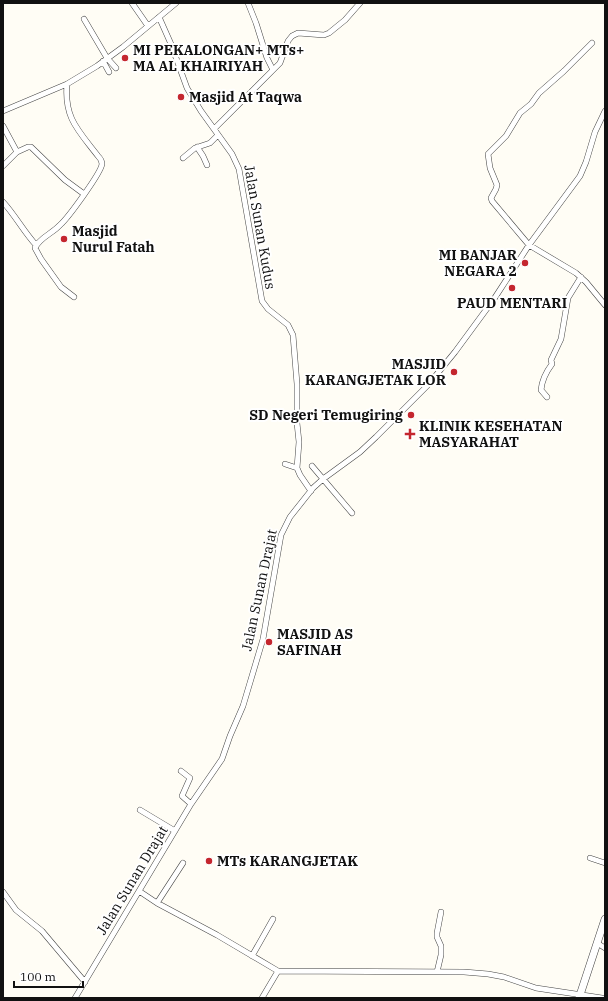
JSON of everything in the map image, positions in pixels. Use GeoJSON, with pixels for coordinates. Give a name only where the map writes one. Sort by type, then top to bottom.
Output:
{"type":"FeatureCollection","features":[{"type":"Feature","properties":{"kind":"street"},"geometry":{"type":"LineString","coordinates":[[132,3],[148,26]]}},
{"type":"Feature","properties":{"kind":"street"},"geometry":{"type":"LineString","coordinates":[[3,111],[67,84],[105,60],[176,3]]}},
{"type":"Feature","properties":{"kind":"street"},"geometry":{"type":"LineString","coordinates":[[248,3],[267,58],[273,70]]}},
{"type":"Feature","properties":{"kind":"street"},"geometry":{"type":"LineString","coordinates":[[214,129],[282,60],[288,41],[292,36],[298,34],[324,35],[329,33],[360,3]]}},
{"type":"Feature","properties":{"kind":"street","name":"Jalan Sunan Kudus"},"geometry":{"type":"LineString","coordinates":[[159,17],[171,44],[187,88],[201,111],[232,154],[239,169],[262,302],[268,309],[288,325],[293,335],[297,384],[297,424],[299,442],[297,468]]}},
{"type":"Feature","properties":{"kind":"street"},"geometry":{"type":"LineString","coordinates":[[84,18],[105,60],[108,72]]}},
{"type":"Feature","properties":{"kind":"street"},"geometry":{"type":"LineString","coordinates":[[592,43],[539,93],[531,104],[520,113],[506,136],[487,155],[491,173],[497,184],[492,201],[529,245],[581,277],[605,305]]}},
{"type":"Feature","properties":{"kind":"street"},"geometry":{"type":"LineString","coordinates":[[105,60],[116,68]]}},
{"type":"Feature","properties":{"kind":"street"},"geometry":{"type":"LineString","coordinates":[[36,245],[62,223],[84,194],[102,164],[71,118],[66,98],[67,84]]}},
{"type":"Feature","properties":{"kind":"street","name":"Jalan Sunan Drajat"},"geometry":{"type":"LineString","coordinates":[[75,998],[175,831],[222,759],[243,706],[262,639],[283,530],[287,521],[294,510],[323,479],[360,452],[438,373],[494,299],[529,245],[580,176],[595,132],[605,111]]}},
{"type":"Feature","properties":{"kind":"street"},"geometry":{"type":"LineString","coordinates":[[3,126],[17,152]]}},
{"type":"Feature","properties":{"kind":"street"},"geometry":{"type":"LineString","coordinates":[[182,158],[198,147],[210,143],[218,135]]}},
{"type":"Feature","properties":{"kind":"street"},"geometry":{"type":"LineString","coordinates":[[3,166],[17,152],[31,147],[65,180],[84,194]]}},
{"type":"Feature","properties":{"kind":"street"},"geometry":{"type":"LineString","coordinates":[[198,147],[204,156],[207,165]]}},
{"type":"Feature","properties":{"kind":"street"},"geometry":{"type":"LineString","coordinates":[[3,202],[36,245],[35,248],[37,253],[55,280],[63,290],[74,297]]}},
{"type":"Feature","properties":{"kind":"street"},"geometry":{"type":"LineString","coordinates":[[547,397],[541,390],[542,382],[545,374],[552,364],[551,358],[561,339],[568,298],[581,277]]}},
{"type":"Feature","properties":{"kind":"street"},"geometry":{"type":"LineString","coordinates":[[285,464],[297,468],[300,476],[311,491]]}},
{"type":"Feature","properties":{"kind":"street"},"geometry":{"type":"LineString","coordinates":[[312,466],[352,513]]}},
{"type":"Feature","properties":{"kind":"street"},"geometry":{"type":"LineString","coordinates":[[182,771],[190,778],[182,796],[192,804]]}},
{"type":"Feature","properties":{"kind":"street"},"geometry":{"type":"LineString","coordinates":[[140,810],[175,831]]}},
{"type":"Feature","properties":{"kind":"street"},"geometry":{"type":"LineString","coordinates":[[590,858],[605,863]]}},
{"type":"Feature","properties":{"kind":"street"},"geometry":{"type":"LineString","coordinates":[[157,903],[183,863]]}},
{"type":"Feature","properties":{"kind":"street"},"geometry":{"type":"LineString","coordinates":[[139,891],[157,903],[217,935],[278,971],[437,972],[488,974],[504,977],[536,988],[580,996],[602,998]]}},
{"type":"Feature","properties":{"kind":"street"},"geometry":{"type":"LineString","coordinates":[[3,892],[16,910],[42,930],[85,982]]}},
{"type":"Feature","properties":{"kind":"street"},"geometry":{"type":"LineString","coordinates":[[437,972],[441,950],[437,933],[442,912]]}},
{"type":"Feature","properties":{"kind":"street"},"geometry":{"type":"LineString","coordinates":[[252,956],[273,919]]}},
{"type":"Feature","properties":{"kind":"street"},"geometry":{"type":"LineString","coordinates":[[580,996],[605,919]]}},
{"type":"Feature","properties":{"kind":"street"},"geometry":{"type":"LineString","coordinates":[[597,943],[605,948]]}},
{"type":"Feature","properties":{"kind":"street"},"geometry":{"type":"LineString","coordinates":[[262,998],[278,971]]}},
{"type":"Feature","properties":{"kind":"place","name":"MI PEKALONGAN+ MTs+ MA AL KHAIRIYAH"},"geometry":{"type":"Point","coordinates":[125,58]}},
{"type":"Feature","properties":{"kind":"place","name":"Masjid At Taqwa"},"geometry":{"type":"Point","coordinates":[181,97]}},
{"type":"Feature","properties":{"kind":"place","name":"Masjid Nurul Fatah"},"geometry":{"type":"Point","coordinates":[64,239]}},
{"type":"Feature","properties":{"kind":"place","name":"MI BANJAR NEGARA 2"},"geometry":{"type":"Point","coordinates":[525,263]}},
{"type":"Feature","properties":{"kind":"place","name":"PAUD MENTARI"},"geometry":{"type":"Point","coordinates":[512,288]}},
{"type":"Feature","properties":{"kind":"place","name":"MASJID KARANGJETAK LOR"},"geometry":{"type":"Point","coordinates":[454,372]}},
{"type":"Feature","properties":{"kind":"place","name":"SD Negeri Temugiring"},"geometry":{"type":"Point","coordinates":[411,415]}},
{"type":"Feature","properties":{"kind":"place","name":"KLINIK KESEHATAN MASYARAHAT"},"geometry":{"type":"Point","coordinates":[410,434]}},
{"type":"Feature","properties":{"kind":"place","name":"MASJID AS SAFINAH"},"geometry":{"type":"Point","coordinates":[269,642]}},
{"type":"Feature","properties":{"kind":"place","name":"MTs KARANGJETAK"},"geometry":{"type":"Point","coordinates":[209,861]}}]}
